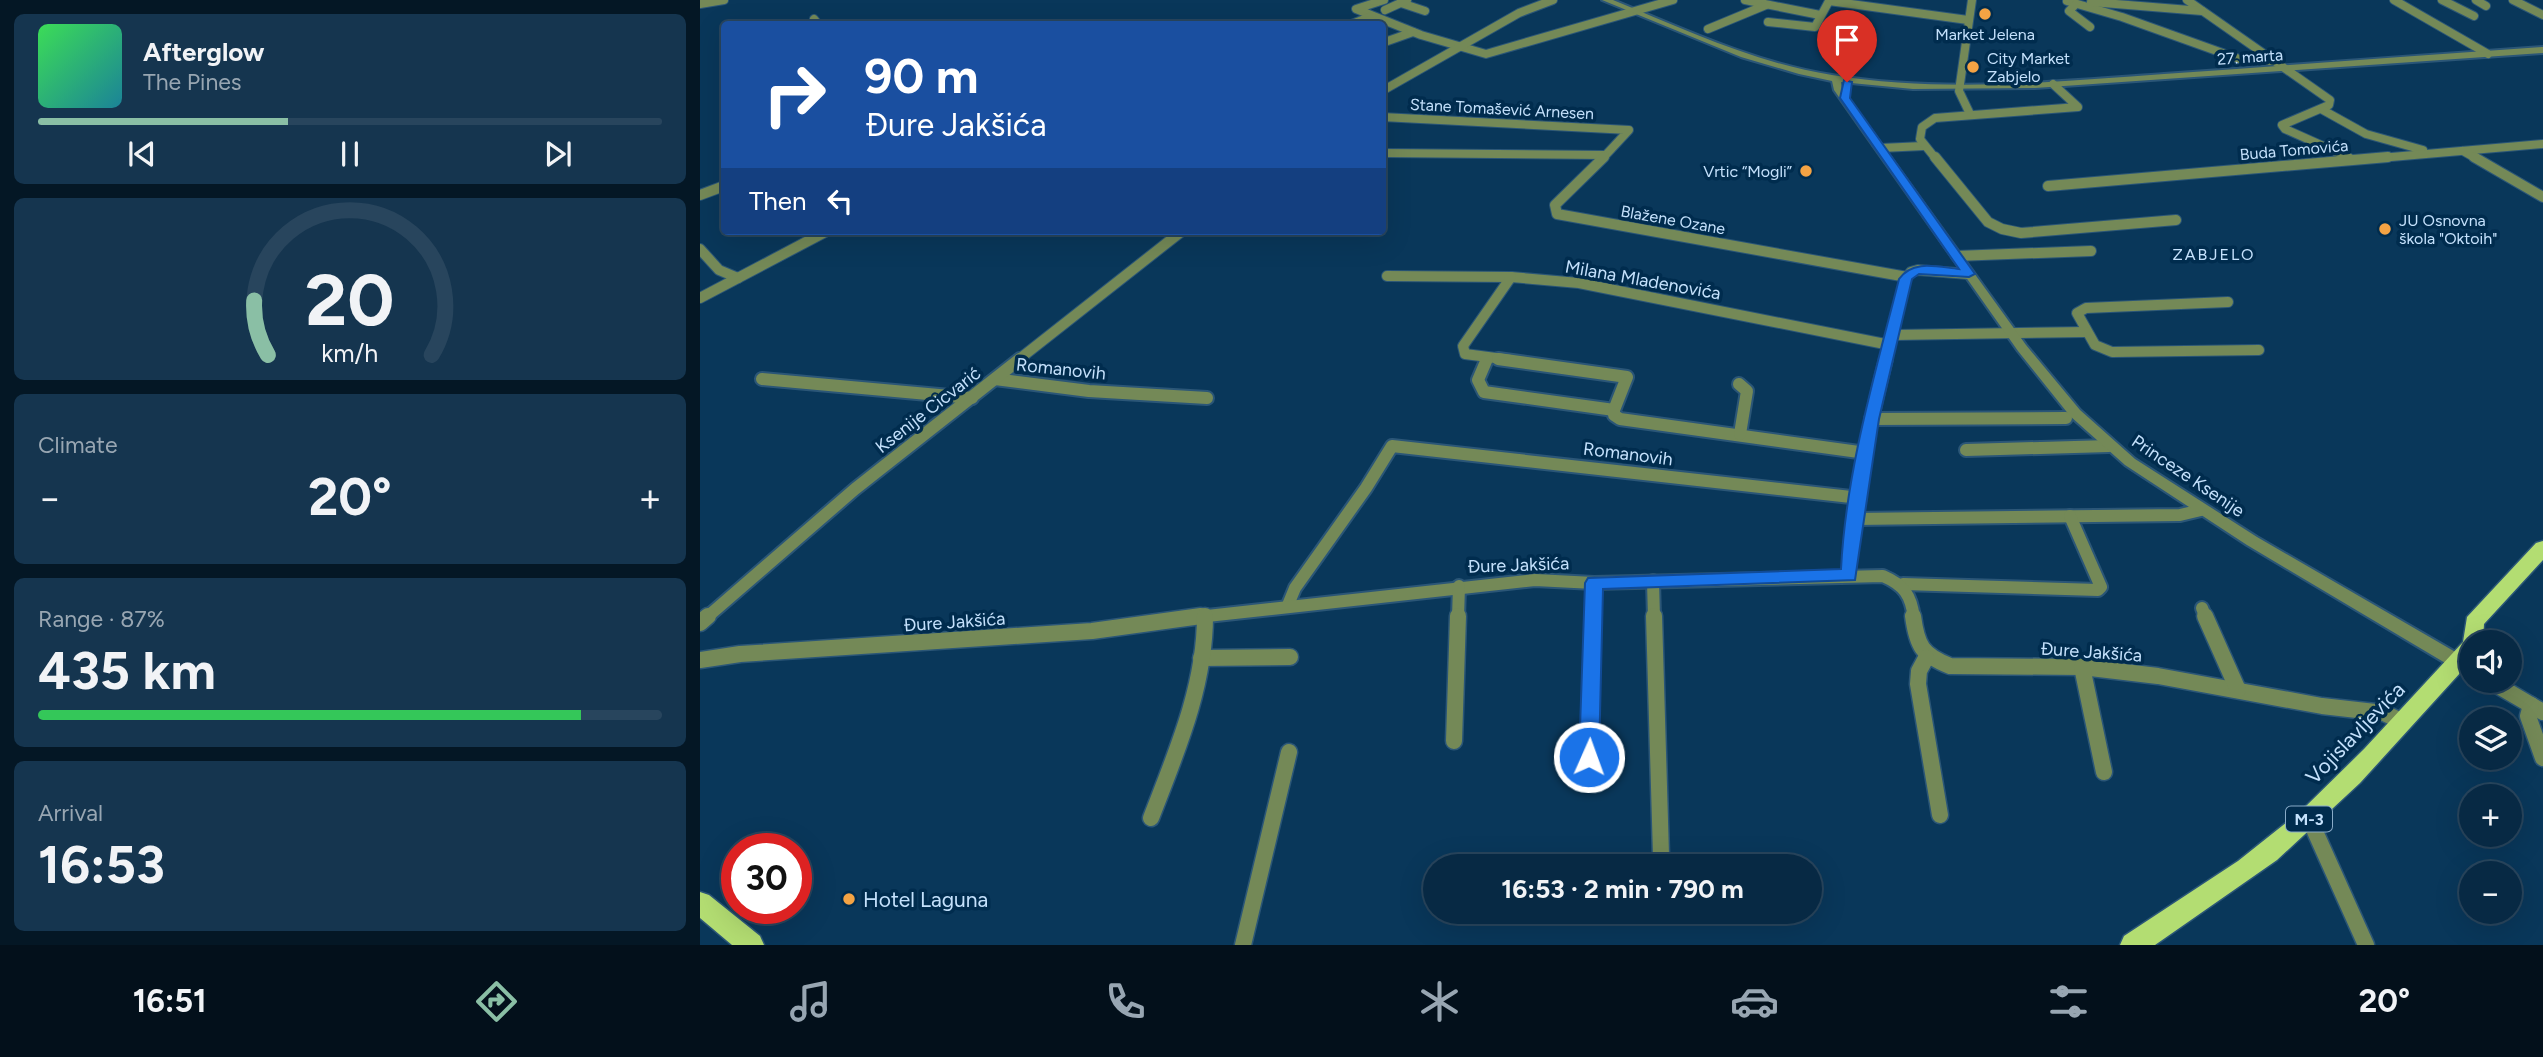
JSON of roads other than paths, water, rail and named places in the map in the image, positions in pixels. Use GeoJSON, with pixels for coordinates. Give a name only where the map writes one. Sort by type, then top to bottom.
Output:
{"type":"FeatureCollection","features":[{"type":"Feature","properties":{"kind":"main road"},"geometry":{"type":"LineString","coordinates":[[2474,630],[2474,622],[2543,548]]}},
{"type":"Feature","properties":{"kind":"main road","name":"Vojislavljevića"},"geometry":{"type":"LineString","coordinates":[[2133,945],[2241,873],[2309,818],[2459,668]]}},
{"type":"Feature","properties":{"kind":"main road"},"geometry":{"type":"LineString","coordinates":[[700,903],[751,945]]}},
{"type":"Feature","properties":{"kind":"street"},"geometry":{"type":"LineString","coordinates":[[700,4],[724,0]]}},
{"type":"Feature","properties":{"kind":"street"},"geometry":{"type":"LineString","coordinates":[[1385,21],[1357,8],[1386,0],[1402,2],[1425,11]]}},
{"type":"Feature","properties":{"kind":"street","name":"27. marta"},"geometry":{"type":"LineString","coordinates":[[1606,0],[1745,56],[1836,79],[1959,88],[2053,84],[2543,50]]}},
{"type":"Feature","properties":{"kind":"street"},"geometry":{"type":"LineString","coordinates":[[1386,21],[1486,54],[1673,0]]}},
{"type":"Feature","properties":{"kind":"street"},"geometry":{"type":"LineString","coordinates":[[1745,0],[1820,15]]}},
{"type":"Feature","properties":{"kind":"street"},"geometry":{"type":"LineString","coordinates":[[1970,114],[1963,104],[1959,88],[1972,0]]}},
{"type":"Feature","properties":{"kind":"street"},"geometry":{"type":"LineString","coordinates":[[2059,0],[2098,5],[2242,61],[2273,61]]}},
{"type":"Feature","properties":{"kind":"street"},"geometry":{"type":"LineString","coordinates":[[2187,0],[2329,100],[2329,105],[2282,125],[2285,129],[2351,158]]}},
{"type":"Feature","properties":{"kind":"street"},"geometry":{"type":"LineString","coordinates":[[2394,0],[2488,54]]}},
{"type":"Feature","properties":{"kind":"street"},"geometry":{"type":"LineString","coordinates":[[2442,0],[2474,16]]}},
{"type":"Feature","properties":{"kind":"street"},"geometry":{"type":"LineString","coordinates":[[2476,0],[2486,6]]}},
{"type":"Feature","properties":{"kind":"street"},"geometry":{"type":"LineString","coordinates":[[2513,0],[2543,15]]}},
{"type":"Feature","properties":{"kind":"street"},"geometry":{"type":"LineString","coordinates":[[1386,89],[1519,13],[1548,1]]}},
{"type":"Feature","properties":{"kind":"street"},"geometry":{"type":"LineString","coordinates":[[1768,22],[1815,27],[1829,1],[1968,20]]}},
{"type":"Feature","properties":{"kind":"street"},"geometry":{"type":"LineString","coordinates":[[2067,1],[2076,4],[2203,11]]}},
{"type":"Feature","properties":{"kind":"street"},"geometry":{"type":"LineString","coordinates":[[1385,10],[1402,2]]}},
{"type":"Feature","properties":{"kind":"street"},"geometry":{"type":"LineString","coordinates":[[1708,29],[1767,3]]}},
{"type":"Feature","properties":{"kind":"street"},"geometry":{"type":"LineString","coordinates":[[2076,4],[2069,11],[2090,27]]}},
{"type":"Feature","properties":{"kind":"street"},"geometry":{"type":"LineString","coordinates":[[1360,21],[1372,16]]}},
{"type":"Feature","properties":{"kind":"street"},"geometry":{"type":"LineString","coordinates":[[1386,42],[1413,32]]}},
{"type":"Feature","properties":{"kind":"street","name":"Princeze Ksenije"},"geometry":{"type":"LineString","coordinates":[[1836,79],[1836,85],[2012,334],[2053,388],[2109,446],[2201,510],[2459,655]]}},
{"type":"Feature","properties":{"kind":"street"},"geometry":{"type":"LineString","coordinates":[[1845,98],[1848,80]]}},
{"type":"Feature","properties":{"kind":"street"},"geometry":{"type":"LineString","coordinates":[[2053,84],[2078,107],[1935,118],[1919,132],[1924,146],[1988,222],[2002,229],[2021,233],[2176,220]]}},
{"type":"Feature","properties":{"kind":"street"},"geometry":{"type":"LineString","coordinates":[[2320,109],[2403,155]]}},
{"type":"Feature","properties":{"kind":"street","name":"Stane Tomašević Arnesen"},"geometry":{"type":"LineString","coordinates":[[1386,117],[1620,128]]}},
{"type":"Feature","properties":{"kind":"street","name":"Blažene Ozane"},"geometry":{"type":"LineString","coordinates":[[1620,128],[1629,130],[1555,205],[1555,212],[1568,218],[1908,277]]}},
{"type":"Feature","properties":{"kind":"street"},"geometry":{"type":"LineString","coordinates":[[2366,134],[2434,153]]}},
{"type":"Feature","properties":{"kind":"street","name":"Buda Tomovića"},"geometry":{"type":"LineString","coordinates":[[2048,186],[2351,158],[2543,144]]}},
{"type":"Feature","properties":{"kind":"street"},"geometry":{"type":"LineString","coordinates":[[1881,148],[1924,146]]}},
{"type":"Feature","properties":{"kind":"street"},"geometry":{"type":"LineString","coordinates":[[2463,150],[2543,197]]}},
{"type":"Feature","properties":{"kind":"street"},"geometry":{"type":"LineString","coordinates":[[1386,153],[1605,155]]}},
{"type":"Feature","properties":{"kind":"street"},"geometry":{"type":"LineString","coordinates":[[700,195],[721,187]]}},
{"type":"Feature","properties":{"kind":"street"},"geometry":{"type":"LineString","coordinates":[[700,298],[819,235]]}},
{"type":"Feature","properties":{"kind":"street","name":"Ksenije Cicvarić"},"geometry":{"type":"LineString","coordinates":[[700,623],[855,489],[1177,235]]}},
{"type":"Feature","properties":{"kind":"street"},"geometry":{"type":"LineString","coordinates":[[700,249],[719,270],[738,278]]}},
{"type":"Feature","properties":{"kind":"street"},"geometry":{"type":"LineString","coordinates":[[1956,256],[2091,251]]}},
{"type":"Feature","properties":{"kind":"street"},"geometry":{"type":"LineString","coordinates":[[1849,575],[1871,419],[1908,277],[1911,272],[1921,270],[1969,274]]}},
{"type":"Feature","properties":{"kind":"street","name":"Milana Mladenovića"},"geometry":{"type":"LineString","coordinates":[[1387,276],[1511,276],[1606,288],[1891,340],[2086,332]]}},
{"type":"Feature","properties":{"kind":"street"},"geometry":{"type":"LineString","coordinates":[[1511,276],[1463,346],[1465,354],[1627,377],[1614,410],[1614,415],[1620,419],[1866,453]]}},
{"type":"Feature","properties":{"kind":"street"},"geometry":{"type":"LineString","coordinates":[[2228,302],[2082,309],[2077,315],[2095,345],[2112,352],[2259,351]]}},
{"type":"Feature","properties":{"kind":"street"},"geometry":{"type":"LineString","coordinates":[[1487,358],[1476,380],[1484,392],[1614,410]]}},
{"type":"Feature","properties":{"kind":"street"},"geometry":{"type":"LineString","coordinates":[[762,379],[972,398]]}},
{"type":"Feature","properties":{"kind":"street","name":"Romanovih"},"geometry":{"type":"LineString","coordinates":[[995,379],[1090,391],[1207,398]]}},
{"type":"Feature","properties":{"kind":"street"},"geometry":{"type":"LineString","coordinates":[[1739,384],[1747,391],[1740,434]]}},
{"type":"Feature","properties":{"kind":"street"},"geometry":{"type":"LineString","coordinates":[[1871,419],[2066,418]]}},
{"type":"Feature","properties":{"kind":"street","name":"Romanovih"},"geometry":{"type":"LineString","coordinates":[[1288,605],[1295,588],[1366,488],[1392,446],[1860,498]]}},
{"type":"Feature","properties":{"kind":"street"},"geometry":{"type":"LineString","coordinates":[[1966,450],[2109,446]]}},
{"type":"Feature","properties":{"kind":"street"},"geometry":{"type":"LineString","coordinates":[[1855,519],[2180,515],[2201,510]]}},
{"type":"Feature","properties":{"kind":"street","name":"Đure Jakšića"},"geometry":{"type":"LineString","coordinates":[[700,660],[740,654],[1092,631],[1288,605],[1535,580],[1594,583],[1849,575],[1883,576],[1903,584],[2098,590],[2101,587],[2070,516]]}},
{"type":"Feature","properties":{"kind":"street"},"geometry":{"type":"LineString","coordinates":[[1653,581],[1661,854]]}},
{"type":"Feature","properties":{"kind":"street"},"geometry":{"type":"LineString","coordinates":[[1588,782],[1594,583]]}},
{"type":"Feature","properties":{"kind":"street"},"geometry":{"type":"LineString","coordinates":[[1903,584],[1912,601],[1917,642],[1926,658],[1922,662],[1918,684],[1940,816]]}},
{"type":"Feature","properties":{"kind":"street"},"geometry":{"type":"LineString","coordinates":[[1454,741],[1459,586]]}},
{"type":"Feature","properties":{"kind":"street"},"geometry":{"type":"LineString","coordinates":[[2202,608],[2238,690]]}},
{"type":"Feature","properties":{"kind":"street"},"geometry":{"type":"LineString","coordinates":[[1151,818],[1187,721],[1201,658],[1205,615]]}},
{"type":"Feature","properties":{"kind":"street"},"geometry":{"type":"LineString","coordinates":[[1201,658],[1290,657]]}},
{"type":"Feature","properties":{"kind":"street","name":"Đure Jakšića"},"geometry":{"type":"LineString","coordinates":[[1926,658],[1950,666],[2082,667],[2158,676],[2322,706],[2384,713],[2403,722]]}},
{"type":"Feature","properties":{"kind":"street"},"geometry":{"type":"LineString","coordinates":[[2082,667],[2104,772]]}},
{"type":"Feature","properties":{"kind":"street"},"geometry":{"type":"LineString","coordinates":[[2510,693],[2537,709],[2528,716],[2543,758]]}},
{"type":"Feature","properties":{"kind":"street"},"geometry":{"type":"LineString","coordinates":[[1243,945],[1289,752]]}},
{"type":"Feature","properties":{"kind":"street"},"geometry":{"type":"LineString","coordinates":[[2309,818],[2366,945]]}},
{"type":"Feature","properties":{"kind":"place","name":"Market Jelena"},"geometry":{"type":"Point","coordinates":[1985,14]}},
{"type":"Feature","properties":{"kind":"place","name":"City Market Zabjelo"},"geometry":{"type":"Point","coordinates":[1973,67]}},
{"type":"Feature","properties":{"kind":"place","name":"Vrtic “Mogli”"},"geometry":{"type":"Point","coordinates":[1806,171]}},
{"type":"Feature","properties":{"kind":"place","name":"JU Osnovna škola \"Oktoih\""},"geometry":{"type":"Point","coordinates":[2385,229]}},
{"type":"Feature","properties":{"kind":"place","name":"Hotel Laguna"},"geometry":{"type":"Point","coordinates":[849,899]}},
{"type":"Feature","properties":{"kind":"district","name":"ZABJELO"},"geometry":{"type":"Point","coordinates":[2214,254]}}]}
